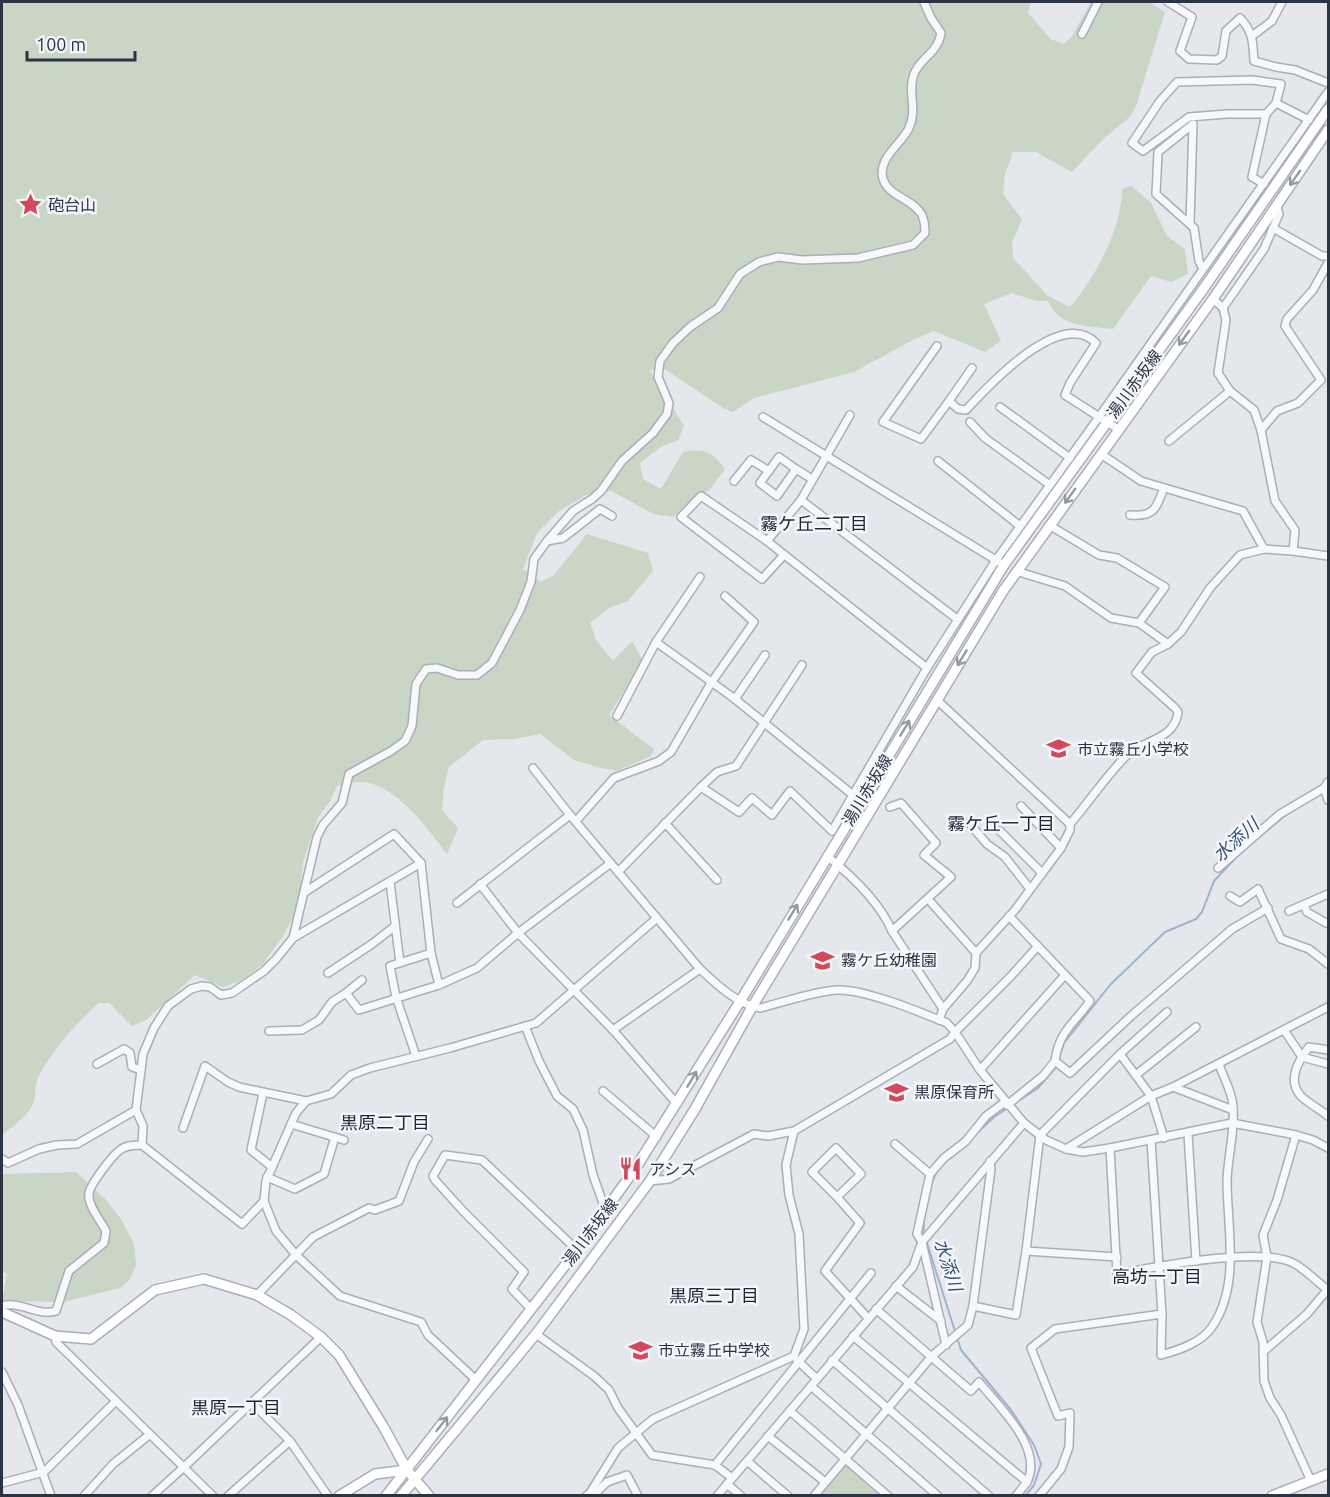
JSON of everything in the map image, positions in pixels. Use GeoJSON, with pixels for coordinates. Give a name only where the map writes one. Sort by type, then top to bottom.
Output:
{"type":"FeatureCollection","features":[{"type":"Feature","properties":{"kind":"main road","name":"湯川赤坂線"},"geometry":{"type":"LineString","coordinates":[[386,1496],[608,1210],[657,1137],[741,1000],[1000,562],[1103,420],[1204,288],[1329,109]]}},
{"type":"Feature","properties":{"kind":"main road","name":"湯川赤坂線"},"geometry":{"type":"LineString","coordinates":[[401,1496],[536,1334],[650,1181],[695,1109],[752,1007],[1016,571],[1213,298],[1329,130]]}},
{"type":"Feature","properties":{"kind":"main road"},"geometry":{"type":"LineString","coordinates":[[2,1312],[55,1336],[91,1339],[155,1290],[204,1279],[257,1295],[291,1315],[321,1337],[339,1355],[407,1470],[429,1496]]}},
{"type":"Feature","properties":{"kind":"main road"},"geometry":{"type":"LineString","coordinates":[[339,1496],[375,1474],[407,1470]]}},
{"type":"Feature","properties":{"kind":"main road"},"geometry":{"type":"LineString","coordinates":[[1272,1496],[1329,1474]]}},
{"type":"Feature","properties":{"kind":"street"},"geometry":{"type":"LineString","coordinates":[[293,938],[317,837],[323,825],[342,803],[349,774],[391,752],[405,741],[412,726],[416,684],[426,669],[437,668],[458,675],[477,675],[492,663],[520,610],[531,582],[534,559],[573,511],[600,491],[622,460],[652,433],[667,414],[669,403],[658,376],[660,362],[674,343],[690,327],[718,308],[740,274],[759,262],[778,257],[802,260],[858,258],[913,245],[926,233],[923,216],[912,203],[888,189],[882,176],[884,161],[908,130],[914,115],[911,86],[914,72],[939,45],[941,33],[930,18],[924,2]]}},
{"type":"Feature","properties":{"kind":"street"},"geometry":{"type":"LineString","coordinates":[[1082,34],[1098,2]]}},
{"type":"Feature","properties":{"kind":"street"},"geometry":{"type":"LineString","coordinates":[[1168,2],[1192,17],[1180,51],[1189,58],[1217,60],[1222,56],[1226,31],[1240,18],[1249,27],[1252,36],[1254,61],[1295,70],[1329,82]]}},
{"type":"Feature","properties":{"kind":"street"},"geometry":{"type":"LineString","coordinates":[[1252,36],[1272,21],[1282,2]]}},
{"type":"Feature","properties":{"kind":"street"},"geometry":{"type":"LineString","coordinates":[[1264,184],[1252,177],[1266,114],[1276,103],[1281,84],[1252,80],[1177,81],[1160,101],[1132,143],[1143,151],[1189,117],[1266,114]]}},
{"type":"Feature","properties":{"kind":"street"},"geometry":{"type":"LineString","coordinates":[[701,787],[739,812],[752,798],[772,815],[790,791],[832,831],[957,619],[1000,562],[1020,526],[1050,485],[1103,420],[1203,269],[1329,92]]}},
{"type":"Feature","properties":{"kind":"street"},"geometry":{"type":"LineString","coordinates":[[1276,103],[1309,120]]}},
{"type":"Feature","properties":{"kind":"street"},"geometry":{"type":"LineString","coordinates":[[1190,223],[1193,124],[1158,152],[1156,194],[1194,228],[1199,261],[1203,269]]}},
{"type":"Feature","properties":{"kind":"street"},"geometry":{"type":"LineString","coordinates":[[1223,308],[1264,249],[1279,214],[1276,205]]}},
{"type":"Feature","properties":{"kind":"street"},"geometry":{"type":"LineString","coordinates":[[1273,228],[1322,256],[1329,256]]}},
{"type":"Feature","properties":{"kind":"street"},"geometry":{"type":"LineString","coordinates":[[1261,430],[1277,411],[1298,403],[1321,380],[1285,326],[1287,319],[1313,290],[1329,263]]}},
{"type":"Feature","properties":{"kind":"street"},"geometry":{"type":"LineString","coordinates":[[1213,298],[1223,308],[1226,320],[1218,373],[1230,391],[1254,410],[1261,430],[1275,501],[1295,530],[1293,551]]}},
{"type":"Feature","properties":{"kind":"street"},"geometry":{"type":"LineString","coordinates":[[949,401],[958,409],[966,410],[1013,365],[1045,341],[1067,333],[1089,336],[1096,343],[1065,395],[1118,429]]}},
{"type":"Feature","properties":{"kind":"street"},"geometry":{"type":"LineString","coordinates":[[937,346],[883,422],[921,439],[972,368]]}},
{"type":"Feature","properties":{"kind":"street"},"geometry":{"type":"LineString","coordinates":[[1168,441],[1230,391]]}},
{"type":"Feature","properties":{"kind":"street"},"geometry":{"type":"LineString","coordinates":[[1000,407],[1070,458]]}},
{"type":"Feature","properties":{"kind":"street"},"geometry":{"type":"LineString","coordinates":[[767,541],[801,500],[850,415]]}},
{"type":"Feature","properties":{"kind":"street"},"geometry":{"type":"LineString","coordinates":[[764,417],[1000,562]]}},
{"type":"Feature","properties":{"kind":"street"},"geometry":{"type":"LineString","coordinates":[[970,422],[985,438],[1050,485]]}},
{"type":"Feature","properties":{"kind":"street"},"geometry":{"type":"LineString","coordinates":[[1101,454],[1141,481],[1243,511],[1264,549]]}},
{"type":"Feature","properties":{"kind":"street"},"geometry":{"type":"LineString","coordinates":[[796,469],[777,496],[760,483],[779,457],[812,479]]}},
{"type":"Feature","properties":{"kind":"street"},"geometry":{"type":"LineString","coordinates":[[734,481],[751,460],[769,471]]}},
{"type":"Feature","properties":{"kind":"street"},"geometry":{"type":"LineString","coordinates":[[938,461],[1020,526]]}},
{"type":"Feature","properties":{"kind":"street"},"geometry":{"type":"LineString","coordinates":[[1130,515],[1144,516],[1156,509],[1164,488]]}},
{"type":"Feature","properties":{"kind":"street"},"geometry":{"type":"LineString","coordinates":[[784,555],[762,579],[681,517],[701,496],[767,541],[927,668]]}},
{"type":"Feature","properties":{"kind":"street"},"geometry":{"type":"LineString","coordinates":[[801,500],[957,619]]}},
{"type":"Feature","properties":{"kind":"street"},"geometry":{"type":"LineString","coordinates":[[547,541],[563,538],[600,509],[612,516]]}},
{"type":"Feature","properties":{"kind":"street"},"geometry":{"type":"LineString","coordinates":[[1049,525],[1099,555],[1117,558],[1164,587],[1139,623]]}},
{"type":"Feature","properties":{"kind":"street"},"geometry":{"type":"LineString","coordinates":[[939,1020],[943,1009],[975,968],[976,953],[1010,916],[1061,848],[1070,830],[1070,824],[1129,754],[1162,738],[1176,720],[1178,712],[1175,708],[1136,673],[1152,652],[1168,644],[1181,632],[1210,588],[1240,555],[1264,549],[1329,556]]}},
{"type":"Feature","properties":{"kind":"street"},"geometry":{"type":"LineString","coordinates":[[1016,571],[1065,586],[1111,618],[1139,623],[1168,644]]}},
{"type":"Feature","properties":{"kind":"street"},"geometry":{"type":"LineString","coordinates":[[617,716],[656,642],[700,577]]}},
{"type":"Feature","properties":{"kind":"street"},"geometry":{"type":"LineString","coordinates":[[576,821],[614,778],[659,761],[670,753],[711,683],[754,622],[725,596]]}},
{"type":"Feature","properties":{"kind":"street"},"geometry":{"type":"LineString","coordinates":[[656,642],[735,699],[853,795]]}},
{"type":"Feature","properties":{"kind":"street"},"geometry":{"type":"LineString","coordinates":[[735,699],[765,655]]}},
{"type":"Feature","properties":{"kind":"street"},"geometry":{"type":"LineString","coordinates":[[618,872],[717,772],[736,766],[802,665]]}},
{"type":"Feature","properties":{"kind":"street"},"geometry":{"type":"LineString","coordinates":[[937,700],[1070,824]]}},
{"type":"Feature","properties":{"kind":"street"},"geometry":{"type":"LineString","coordinates":[[533,768],[700,969],[720,988],[752,1007],[760,1008],[840,990],[879,998],[947,1023],[980,1070],[1024,1123],[1047,1141],[1066,1149],[1083,1152],[1110,1148],[1188,1134],[1232,1123],[1296,1135],[1329,1148]]}},
{"type":"Feature","properties":{"kind":"street"},"geometry":{"type":"LineString","coordinates":[[1218,868],[1280,814],[1326,785],[1329,800]]}},
{"type":"Feature","properties":{"kind":"street"},"geometry":{"type":"LineString","coordinates":[[890,807],[901,803],[936,843],[924,855],[951,877],[892,931]]}},
{"type":"Feature","properties":{"kind":"street"},"geometry":{"type":"LineString","coordinates":[[1022,806],[1061,848]]}},
{"type":"Feature","properties":{"kind":"street"},"geometry":{"type":"LineString","coordinates":[[457,903],[570,815]]}},
{"type":"Feature","properties":{"kind":"street"},"geometry":{"type":"LineString","coordinates":[[969,823],[987,844],[1005,857],[1030,889]]}},
{"type":"Feature","properties":{"kind":"street"},"geometry":{"type":"LineString","coordinates":[[665,824],[717,880]]}},
{"type":"Feature","properties":{"kind":"street"},"geometry":{"type":"LineString","coordinates":[[1000,831],[1042,873]]}},
{"type":"Feature","properties":{"kind":"street"},"geometry":{"type":"LineString","coordinates":[[305,892],[394,834],[421,864],[430,953],[439,985]]}},
{"type":"Feature","properties":{"kind":"street"},"geometry":{"type":"LineString","coordinates":[[827,856],[858,883],[886,917],[892,931],[943,1009]]}},
{"type":"Feature","properties":{"kind":"street"},"geometry":{"type":"LineString","coordinates":[[346,993],[359,1010],[439,985],[477,968],[518,933],[611,863]]}},
{"type":"Feature","properties":{"kind":"street"},"geometry":{"type":"LineString","coordinates":[[142,1145],[143,1126],[136,1110],[143,1054],[154,1028],[168,1006],[191,989],[202,986],[210,987],[221,995],[232,993],[264,971],[293,938],[421,864]]}},
{"type":"Feature","properties":{"kind":"street"},"geometry":{"type":"LineString","coordinates":[[390,882],[400,963]]}},
{"type":"Feature","properties":{"kind":"street"},"geometry":{"type":"LineString","coordinates":[[480,884],[518,933],[613,1030],[677,1104]]}},
{"type":"Feature","properties":{"kind":"street"},"geometry":{"type":"LineString","coordinates":[[1230,896],[1240,902],[1258,889],[1281,939],[1309,949],[1329,964]]}},
{"type":"Feature","properties":{"kind":"street"},"geometry":{"type":"LineString","coordinates":[[1288,912],[1329,894]]}},
{"type":"Feature","properties":{"kind":"street"},"geometry":{"type":"LineString","coordinates":[[928,899],[976,953]]}},
{"type":"Feature","properties":{"kind":"street"},"geometry":{"type":"LineString","coordinates":[[1304,904],[1307,912],[1326,923],[1329,922]]}},
{"type":"Feature","properties":{"kind":"street"},"geometry":{"type":"LineString","coordinates":[[1055,1061],[1070,1073],[1131,1016],[1232,929],[1268,908]]}},
{"type":"Feature","properties":{"kind":"street"},"geometry":{"type":"LineString","coordinates":[[946,1345],[922,1242],[917,1234],[930,1174],[944,1158],[966,1141],[986,1116],[1043,1076],[1055,1061],[1057,1045],[1067,1029],[1090,1001],[1010,916]]}},
{"type":"Feature","properties":{"kind":"street"},"geometry":{"type":"LineString","coordinates":[[183,1128],[205,1066],[228,1083],[263,1093],[306,1101],[331,1094],[351,1075],[536,1023],[657,918]]}},
{"type":"Feature","properties":{"kind":"street"},"geometry":{"type":"LineString","coordinates":[[328,973],[395,926]]}},
{"type":"Feature","properties":{"kind":"street"},"geometry":{"type":"LineString","coordinates":[[650,1181],[669,1179],[754,1134],[768,1136],[794,1131],[950,1039],[1038,946]]}},
{"type":"Feature","properties":{"kind":"street"},"geometry":{"type":"LineString","coordinates":[[416,1056],[396,998],[390,966],[430,953]]}},
{"type":"Feature","properties":{"kind":"street"},"geometry":{"type":"LineString","coordinates":[[613,1030],[700,969]]}},
{"type":"Feature","properties":{"kind":"street"},"geometry":{"type":"LineString","coordinates":[[980,1070],[1065,975]]}},
{"type":"Feature","properties":{"kind":"street"},"geometry":{"type":"LineString","coordinates":[[269,1031],[302,1030],[319,1020],[332,1002],[362,980]]}},
{"type":"Feature","properties":{"kind":"street"},"geometry":{"type":"LineString","coordinates":[[1066,1149],[1151,1096],[1329,1007]]}},
{"type":"Feature","properties":{"kind":"street"},"geometry":{"type":"LineString","coordinates":[[973,1305],[1016,1315],[1040,1135],[1120,1054],[1167,1011]]}},
{"type":"Feature","properties":{"kind":"street"},"geometry":{"type":"LineString","coordinates":[[525,1026],[539,1061],[557,1096],[573,1109],[583,1130],[593,1174],[601,1199],[608,1210]]}},
{"type":"Feature","properties":{"kind":"street"},"geometry":{"type":"LineString","coordinates":[[1136,1075],[1196,1027]]}},
{"type":"Feature","properties":{"kind":"street"},"geometry":{"type":"LineString","coordinates":[[1284,1030],[1302,1056],[1329,1064]]}},
{"type":"Feature","properties":{"kind":"street"},"geometry":{"type":"LineString","coordinates":[[1329,1050],[1311,1046],[1302,1056],[1294,1075],[1300,1095],[1329,1116]]}},
{"type":"Feature","properties":{"kind":"street"},"geometry":{"type":"LineString","coordinates":[[97,1064],[124,1049],[130,1053],[132,1067],[141,1070]]}},
{"type":"Feature","properties":{"kind":"street"},"geometry":{"type":"LineString","coordinates":[[1120,1054],[1151,1096],[1164,1138]]}},
{"type":"Feature","properties":{"kind":"street"},"geometry":{"type":"LineString","coordinates":[[1151,1140],[1162,1314],[1161,1355],[1185,1348],[1205,1334],[1219,1316],[1227,1291],[1230,1258],[1227,1178],[1233,1106],[1219,1064]]}},
{"type":"Feature","properties":{"kind":"street"},"geometry":{"type":"LineString","coordinates":[[1173,1087],[1233,1110]]}},
{"type":"Feature","properties":{"kind":"street"},"geometry":{"type":"LineString","coordinates":[[603,1091],[657,1137]]}},
{"type":"Feature","properties":{"kind":"street"},"geometry":{"type":"LineString","coordinates":[[263,1093],[251,1150],[272,1167]]}},
{"type":"Feature","properties":{"kind":"street"},"geometry":{"type":"LineString","coordinates":[[306,1101],[296,1113],[267,1177],[264,1200],[276,1230],[296,1255],[339,1296],[421,1322],[428,1335],[476,1380]]}},
{"type":"Feature","properties":{"kind":"street"},"geometry":{"type":"LineString","coordinates":[[2,1159],[8,1163],[39,1149],[57,1144],[77,1144],[136,1110]]}},
{"type":"Feature","properties":{"kind":"street"},"geometry":{"type":"LineString","coordinates":[[717,1496],[913,1267],[922,1242],[1024,1123]]}},
{"type":"Feature","properties":{"kind":"street"},"geometry":{"type":"LineString","coordinates":[[291,1124],[344,1140]]}},
{"type":"Feature","properties":{"kind":"street"},"geometry":{"type":"LineString","coordinates":[[794,1131],[786,1165],[789,1195],[799,1234],[804,1329],[796,1359]]}},
{"type":"Feature","properties":{"kind":"street"},"geometry":{"type":"LineString","coordinates":[[1188,1134],[1196,1261]]}},
{"type":"Feature","properties":{"kind":"street"},"geometry":{"type":"LineString","coordinates":[[1296,1135],[1277,1200],[1263,1235],[1267,1257],[1257,1322],[1263,1341],[1264,1381],[1270,1398],[1281,1415],[1311,1481]]}},
{"type":"Feature","properties":{"kind":"street"},"geometry":{"type":"LineString","coordinates":[[267,1177],[295,1189],[324,1174],[335,1137]]}},
{"type":"Feature","properties":{"kind":"street"},"geometry":{"type":"LineString","coordinates":[[257,1295],[313,1237],[369,1208],[375,1210],[399,1201],[414,1162],[428,1139]]}},
{"type":"Feature","properties":{"kind":"street"},"geometry":{"type":"LineString","coordinates":[[2,1306],[9,1304],[48,1314],[56,1311],[69,1271],[104,1243],[106,1231],[91,1204],[89,1193],[96,1180],[121,1149],[134,1144],[142,1145],[242,1224],[264,1200]]}},
{"type":"Feature","properties":{"kind":"street"},"geometry":{"type":"LineString","coordinates":[[895,1144],[930,1174]]}},
{"type":"Feature","properties":{"kind":"street"},"geometry":{"type":"LineString","coordinates":[[837,1197],[861,1174],[836,1148],[812,1172],[860,1223],[825,1271],[868,1318]]}},
{"type":"Feature","properties":{"kind":"street"},"geometry":{"type":"LineString","coordinates":[[1110,1148],[1117,1274],[1196,1261],[1267,1257],[1294,1263],[1328,1289],[1307,1314],[1263,1352]]}},
{"type":"Feature","properties":{"kind":"street"},"geometry":{"type":"LineString","coordinates":[[531,1309],[512,1289],[524,1272],[463,1212],[435,1180],[433,1176],[445,1155],[482,1160],[577,1250]]}},
{"type":"Feature","properties":{"kind":"street"},"geometry":{"type":"LineString","coordinates":[[814,1496],[932,1356],[968,1324],[973,1305],[991,1169],[990,1161]]}},
{"type":"Feature","properties":{"kind":"street"},"geometry":{"type":"LineString","coordinates":[[1026,1251],[1117,1257]]}},
{"type":"Feature","properties":{"kind":"street"},"geometry":{"type":"LineString","coordinates":[[715,1465],[796,1359],[871,1273]]}},
{"type":"Feature","properties":{"kind":"street"},"geometry":{"type":"LineString","coordinates":[[896,1286],[941,1321]]}},
{"type":"Feature","properties":{"kind":"street"},"geometry":{"type":"LineString","coordinates":[[876,1309],[972,1391],[979,1382],[1020,1434],[1032,1461],[1031,1474],[1016,1496]]}},
{"type":"Feature","properties":{"kind":"street"},"geometry":{"type":"LineString","coordinates":[[1039,1496],[1061,1469],[1069,1447],[1070,1413],[1059,1416],[1031,1348],[1055,1329],[1162,1314]]}},
{"type":"Feature","properties":{"kind":"street"},"geometry":{"type":"LineString","coordinates":[[536,1334],[594,1376],[609,1390],[618,1408],[652,1455],[715,1465],[741,1496]]}},
{"type":"Feature","properties":{"kind":"street"},"geometry":{"type":"LineString","coordinates":[[55,1336],[56,1342],[213,1496]]}},
{"type":"Feature","properties":{"kind":"street"},"geometry":{"type":"LineString","coordinates":[[853,1336],[1027,1482]]}},
{"type":"Feature","properties":{"kind":"street"},"geometry":{"type":"LineString","coordinates":[[152,1496],[321,1337]]}},
{"type":"Feature","properties":{"kind":"street"},"geometry":{"type":"LineString","coordinates":[[796,1359],[817,1379]]}},
{"type":"Feature","properties":{"kind":"street"},"geometry":{"type":"LineString","coordinates":[[586,1496],[618,1448],[653,1419],[796,1359]]}},
{"type":"Feature","properties":{"kind":"street"},"geometry":{"type":"LineString","coordinates":[[832,1360],[989,1496]]}},
{"type":"Feature","properties":{"kind":"street"},"geometry":{"type":"LineString","coordinates":[[2,1372],[18,1405],[51,1496]]}},
{"type":"Feature","properties":{"kind":"street"},"geometry":{"type":"LineString","coordinates":[[811,1386],[938,1496]]}},
{"type":"Feature","properties":{"kind":"street"},"geometry":{"type":"LineString","coordinates":[[2,1483],[44,1472],[116,1401]]}},
{"type":"Feature","properties":{"kind":"street"},"geometry":{"type":"LineString","coordinates":[[252,1403],[290,1441],[327,1496]]}},
{"type":"Feature","properties":{"kind":"street"},"geometry":{"type":"LineString","coordinates":[[790,1411],[888,1496]]}},
{"type":"Feature","properties":{"kind":"street"},"geometry":{"type":"LineString","coordinates":[[84,1496],[113,1464],[149,1435]]}},
{"type":"Feature","properties":{"kind":"street"},"geometry":{"type":"LineString","coordinates":[[768,1436],[825,1482]]}},
{"type":"Feature","properties":{"kind":"street"},"geometry":{"type":"LineString","coordinates":[[228,1496],[290,1441]]}},
{"type":"Feature","properties":{"kind":"street"},"geometry":{"type":"LineString","coordinates":[[747,1461],[788,1496]]}},
{"type":"Feature","properties":{"kind":"street"},"geometry":{"type":"LineString","coordinates":[[593,1496],[607,1482],[627,1475],[638,1496]]}},
{"type":"Feature","properties":{"kind":"green space"},"geometry":{"type":"Polygon","coordinates":[[[2,2],[1031,2],[1028,13],[1051,39],[1063,44],[1071,38],[1091,2],[1149,2],[1165,12],[1131,116],[1101,141],[1072,172],[1036,152],[1013,152],[1005,174],[1003,194],[1022,219],[1012,243],[1013,258],[1048,296],[1070,307],[1098,267],[1117,221],[1122,189],[1131,186],[1151,203],[1167,236],[1185,249],[1188,274],[1171,282],[1151,276],[1113,329],[1075,324],[1059,316],[1048,301],[1036,301],[1012,293],[984,304],[1001,341],[985,352],[934,331],[854,372],[754,398],[733,412],[723,408],[660,366],[650,371],[684,426],[678,440],[661,447],[640,463],[643,479],[661,489],[683,452],[690,451],[702,451],[712,455],[725,469],[711,488],[673,517],[654,514],[611,491],[586,495],[559,511],[537,533],[523,569],[541,582],[554,575],[587,534],[648,553],[653,571],[628,601],[609,608],[590,623],[596,640],[613,661],[632,641],[643,661],[609,715],[654,749],[651,756],[617,771],[574,760],[540,734],[515,739],[483,740],[449,767],[442,810],[458,828],[447,854],[409,808],[385,789],[359,782],[337,786],[318,818],[303,862],[299,906],[283,936],[263,964],[240,981],[223,987],[195,975],[146,1020],[132,1026],[109,1003],[99,1003],[66,1036],[52,1055],[37,1079],[34,1102],[29,1110],[2,1135],[2,2]]]}},
{"type":"Feature","properties":{"kind":"green space"},"geometry":{"type":"Polygon","coordinates":[[[76,1172],[105,1199],[121,1219],[134,1244],[136,1265],[130,1279],[120,1288],[63,1302],[2,1301],[7,1274],[2,1271],[2,1174],[76,1172]]]}},
{"type":"Feature","properties":{"kind":"green space"},"geometry":{"type":"Polygon","coordinates":[[[846,1461],[886,1496],[817,1496],[846,1461]]]}},
{"type":"Feature","properties":{"kind":"waterway","name":"水添川"},"geometry":{"type":"LineString","coordinates":[[1254,841],[1287,814]]}},
{"type":"Feature","properties":{"kind":"waterway","name":"水添川"},"geometry":{"type":"LineString","coordinates":[[1059,1058],[1064,1043],[1110,985],[1165,932],[1196,919],[1202,912],[1214,881],[1245,848]]}},
{"type":"Feature","properties":{"kind":"waterway","name":"水添川"},"geometry":{"type":"LineString","coordinates":[[974,1136],[994,1117],[1038,1088],[1056,1067]]}},
{"type":"Feature","properties":{"kind":"waterway","name":"水添川"},"geometry":{"type":"LineString","coordinates":[[924,1235],[925,1210],[932,1182],[941,1166],[957,1152]]}},
{"type":"Feature","properties":{"kind":"waterway","name":"水添川"},"geometry":{"type":"LineString","coordinates":[[926,1240],[961,1350],[1011,1410],[1034,1445],[1041,1464],[1034,1485],[1025,1496]]}},
{"type":"Feature","properties":{"kind":"place","name":"砲台山"},"geometry":{"type":"Point","coordinates":[30,205]}},
{"type":"Feature","properties":{"kind":"place","name":"市立霧丘小学校"},"geometry":{"type":"Point","coordinates":[1059,749]}},
{"type":"Feature","properties":{"kind":"place","name":"霧ケ丘幼稚園"},"geometry":{"type":"Point","coordinates":[823,960]}},
{"type":"Feature","properties":{"kind":"place","name":"黒原保育所"},"geometry":{"type":"Point","coordinates":[896,1092]}},
{"type":"Feature","properties":{"kind":"place","name":"アシス"},"geometry":{"type":"Point","coordinates":[631,1169]}},
{"type":"Feature","properties":{"kind":"place","name":"市立霧丘中学校"},"geometry":{"type":"Point","coordinates":[640,1350]}},
{"type":"Feature","properties":{"kind":"district","name":"霧ケ丘二丁目"},"geometry":{"type":"Point","coordinates":[814,524]}},
{"type":"Feature","properties":{"kind":"district","name":"霧ケ丘一丁目"},"geometry":{"type":"Point","coordinates":[1001,824]}},
{"type":"Feature","properties":{"kind":"district","name":"黒原二丁目"},"geometry":{"type":"Point","coordinates":[385,1123]}},
{"type":"Feature","properties":{"kind":"district","name":"高坊一丁目"},"geometry":{"type":"Point","coordinates":[1157,1277]}},
{"type":"Feature","properties":{"kind":"district","name":"黒原三丁目"},"geometry":{"type":"Point","coordinates":[714,1296]}},
{"type":"Feature","properties":{"kind":"district","name":"黒原一丁目"},"geometry":{"type":"Point","coordinates":[236,1408]}}]}
